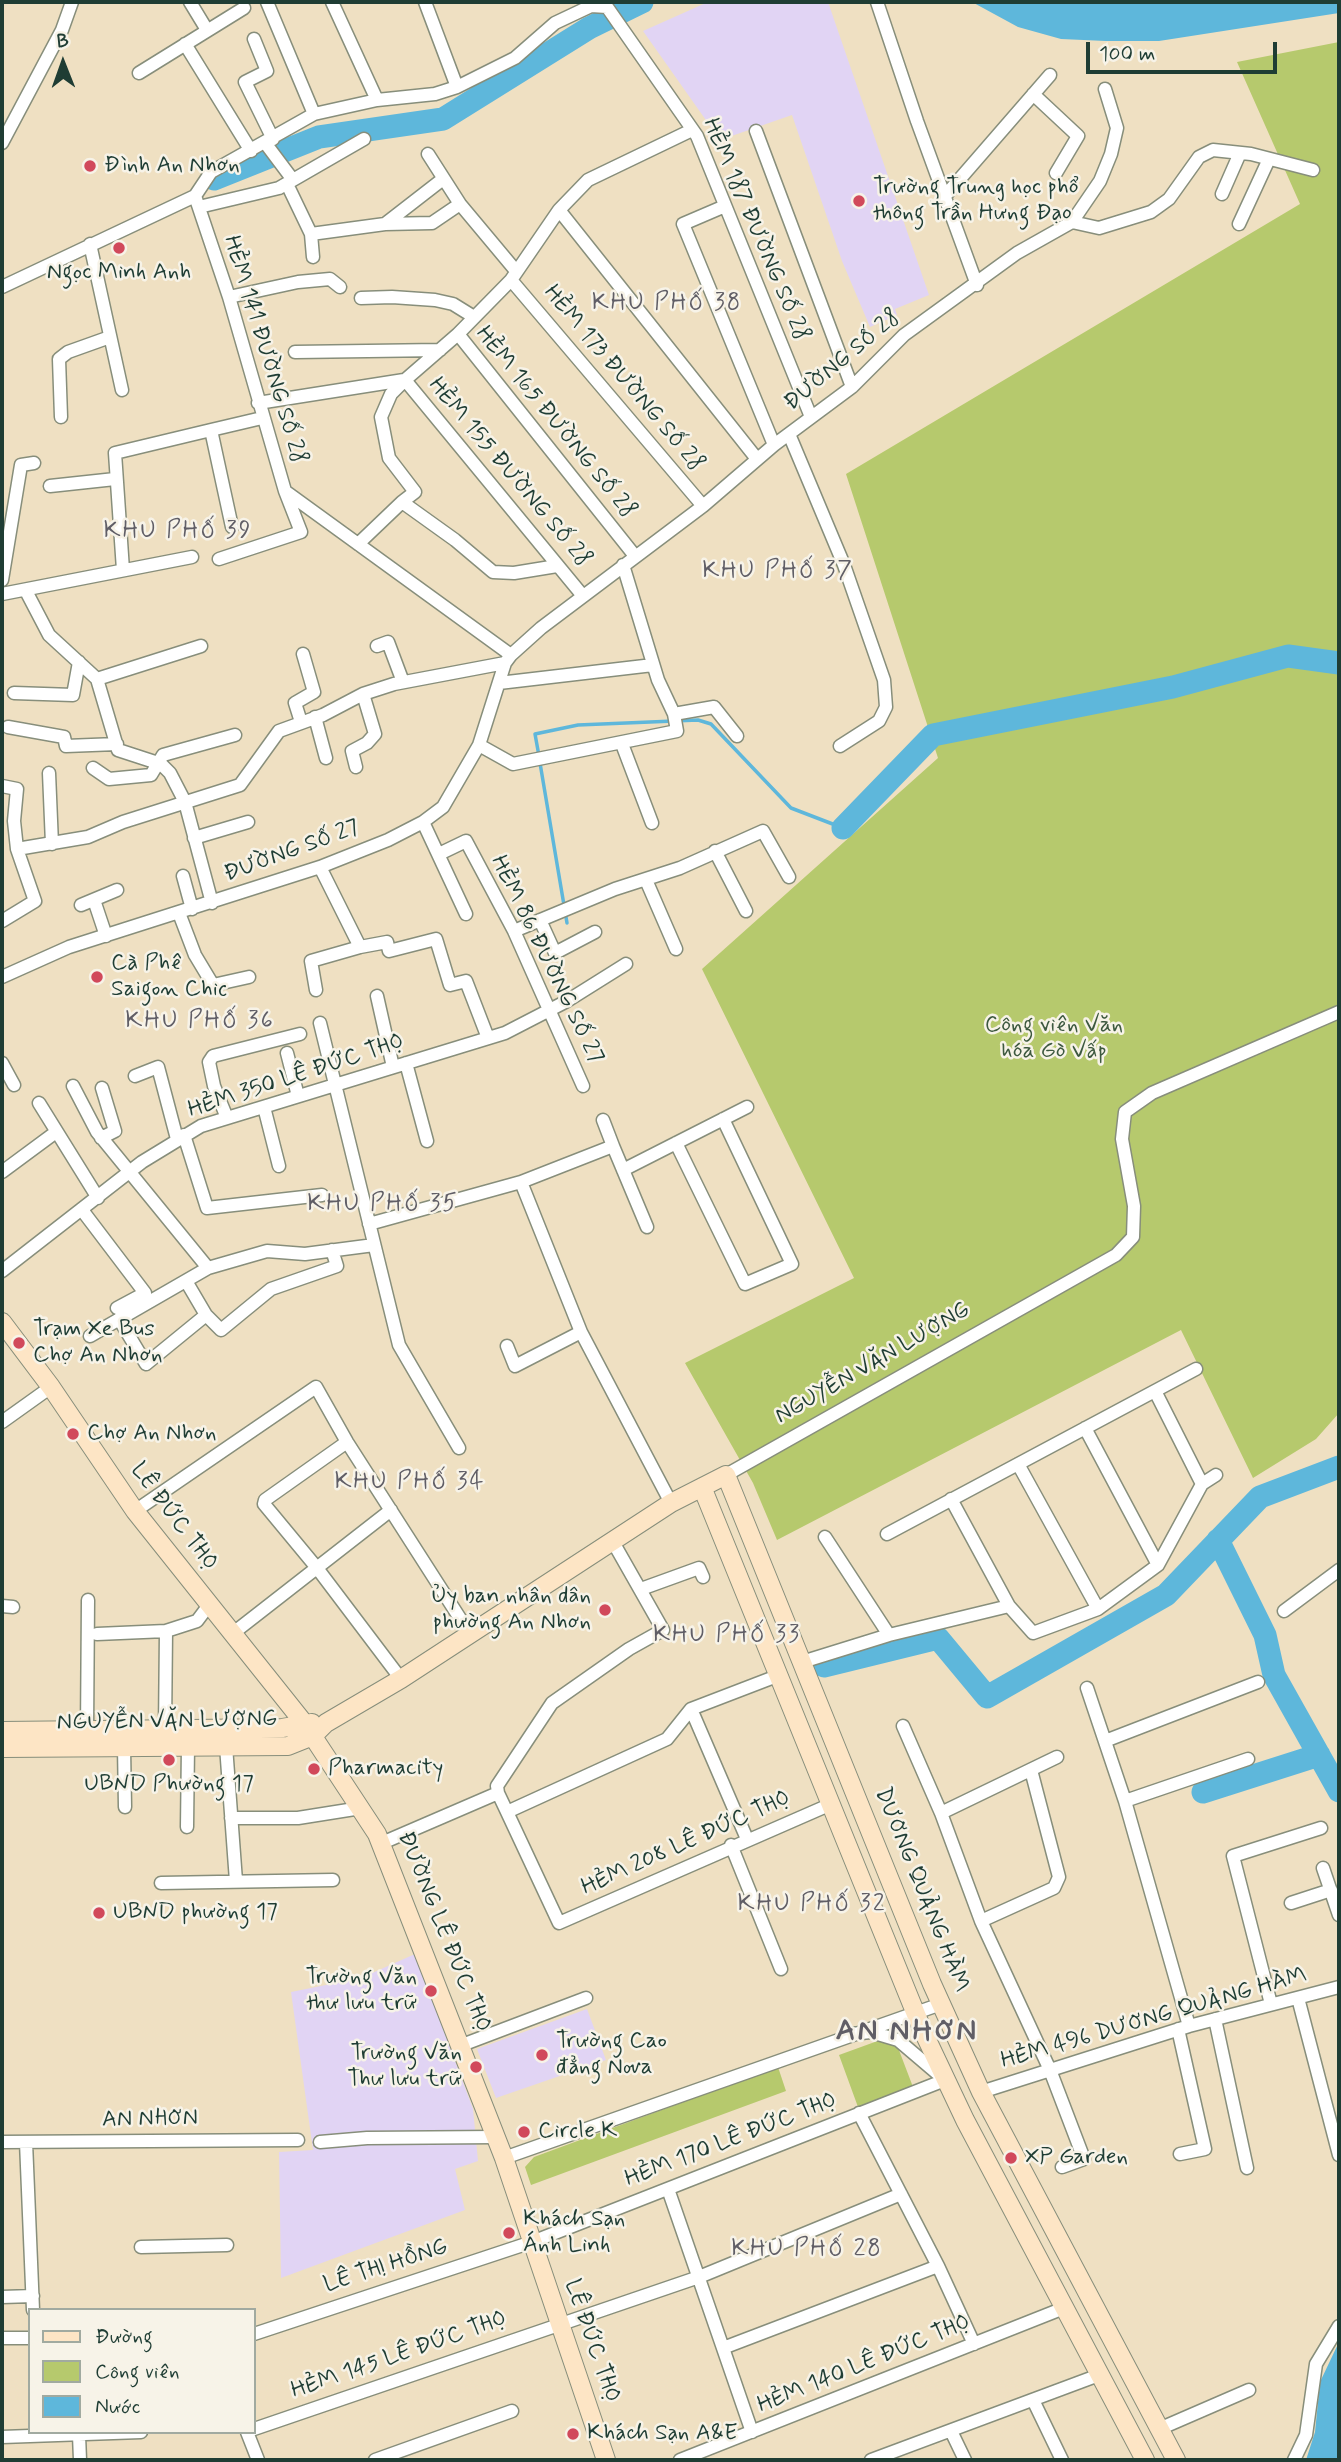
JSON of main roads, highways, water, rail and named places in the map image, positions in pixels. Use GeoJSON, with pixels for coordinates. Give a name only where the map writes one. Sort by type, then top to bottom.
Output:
{"type":"FeatureCollection","features":[{"type":"Feature","properties":{"kind":"water"},"geometry":{"type":"Polygon","coordinates":[[[972,2],[1339,2],[1339,13],[1159,41],[1106,41],[1061,39],[1018,27],[972,2]]]}},
{"type":"Feature","properties":{"kind":"water"},"geometry":{"type":"Polygon","coordinates":[[[1339,2342],[1339,2460],[1306,2460],[1315,2432],[1320,2382],[1339,2342]]]}},
{"type":"Feature","properties":{"kind":"waterway"},"geometry":{"type":"LineString","coordinates":[[214,179],[319,137],[443,119],[589,28],[642,2]]}},
{"type":"Feature","properties":{"kind":"waterway"},"geometry":{"type":"LineString","coordinates":[[843,828],[933,735],[1173,687],[1288,656],[1339,663]]}},
{"type":"Feature","properties":{"kind":"waterway"},"geometry":{"type":"LineString","coordinates":[[539,756],[535,734],[578,725],[698,720],[711,724],[791,808],[843,828]]}},
{"type":"Feature","properties":{"kind":"waterway"},"geometry":{"type":"LineString","coordinates":[[540,763],[567,923]]}},
{"type":"Feature","properties":{"kind":"waterway"},"geometry":{"type":"LineString","coordinates":[[824,1666],[938,1638],[987,1697],[1166,1595],[1260,1497],[1339,1467]]}},
{"type":"Feature","properties":{"kind":"waterway"},"geometry":{"type":"LineString","coordinates":[[1218,1540],[1265,1635],[1274,1675],[1339,1791]]}},
{"type":"Feature","properties":{"kind":"waterway"},"geometry":{"type":"LineString","coordinates":[[1203,1792],[1319,1755]]}},
{"type":"Feature","properties":{"kind":"place","name":"Đình An Nhơn"},"geometry":{"type":"Point","coordinates":[90,166]}},
{"type":"Feature","properties":{"kind":"place","name":"Trường Trung học phổ thông Trần Hưng Đạo"},"geometry":{"type":"Point","coordinates":[859,201]}},
{"type":"Feature","properties":{"kind":"place","name":"Ngọc Minh Anh"},"geometry":{"type":"Point","coordinates":[119,248]}},
{"type":"Feature","properties":{"kind":"place","name":"Cà Phê Saigon Chic"},"geometry":{"type":"Point","coordinates":[97,977]}},
{"type":"Feature","properties":{"kind":"place","name":"Trạm Xe Bus Chợ An Nhơn"},"geometry":{"type":"Point","coordinates":[19,1343]}},
{"type":"Feature","properties":{"kind":"place","name":"Chợ An Nhơn"},"geometry":{"type":"Point","coordinates":[73,1434]}},
{"type":"Feature","properties":{"kind":"place","name":"Ủy ban nhân dân phường An Nhơn"},"geometry":{"type":"Point","coordinates":[605,1610]}},
{"type":"Feature","properties":{"kind":"place","name":"UBND Phường 17"},"geometry":{"type":"Point","coordinates":[169,1760]}},
{"type":"Feature","properties":{"kind":"place","name":"Pharmacity"},"geometry":{"type":"Point","coordinates":[314,1769]}},
{"type":"Feature","properties":{"kind":"place","name":"UBND phường 17"},"geometry":{"type":"Point","coordinates":[99,1913]}},
{"type":"Feature","properties":{"kind":"place","name":"Trường Văn thư lưu trữ"},"geometry":{"type":"Point","coordinates":[431,1991]}},
{"type":"Feature","properties":{"kind":"place","name":"Trường Cao đẳng Nova"},"geometry":{"type":"Point","coordinates":[542,2055]}},
{"type":"Feature","properties":{"kind":"place","name":"Trường Văn Thư lưu trữ"},"geometry":{"type":"Point","coordinates":[476,2067]}},
{"type":"Feature","properties":{"kind":"place","name":"Circle K"},"geometry":{"type":"Point","coordinates":[524,2132]}},
{"type":"Feature","properties":{"kind":"place","name":"XP Garden"},"geometry":{"type":"Point","coordinates":[1011,2158]}},
{"type":"Feature","properties":{"kind":"place","name":"Khách Sạn Ánh Linh"},"geometry":{"type":"Point","coordinates":[509,2233]}},
{"type":"Feature","properties":{"kind":"place","name":"Khách Sạn A&E"},"geometry":{"type":"Point","coordinates":[573,2434]}},
{"type":"Feature","properties":{"kind":"district","name":"KHU PHỐ 38"},"geometry":{"type":"Point","coordinates":[667,304]}},
{"type":"Feature","properties":{"kind":"district","name":"KHU PHỐ 39"},"geometry":{"type":"Point","coordinates":[178,532]}},
{"type":"Feature","properties":{"kind":"district","name":"KHU PHỐ 37"},"geometry":{"type":"Point","coordinates":[778,572]}},
{"type":"Feature","properties":{"kind":"district","name":"KHU PHỐ 36"},"geometry":{"type":"Point","coordinates":[200,1022]}},
{"type":"Feature","properties":{"kind":"district","name":"KHU PHỐ 35"},"geometry":{"type":"Point","coordinates":[383,1205]}},
{"type":"Feature","properties":{"kind":"district","name":"KHU PHỐ 34"},"geometry":{"type":"Point","coordinates":[410,1483]}},
{"type":"Feature","properties":{"kind":"district","name":"KHU PHỐ 33"},"geometry":{"type":"Point","coordinates":[727,1636]}},
{"type":"Feature","properties":{"kind":"district","name":"KHU PHỐ 32"},"geometry":{"type":"Point","coordinates":[812,1905]}},
{"type":"Feature","properties":{"kind":"district","name":"AN NHƠN"},"geometry":{"type":"Point","coordinates":[907,2033]}},
{"type":"Feature","properties":{"kind":"district","name":"KHU PHỐ 28"},"geometry":{"type":"Point","coordinates":[807,2250]}},
{"type":"Feature","properties":{"kind":"park label","name":"Công viên Văn hóa Gò Vấp"},"geometry":{"type":"Point","coordinates":[1054,1039]}}]}
